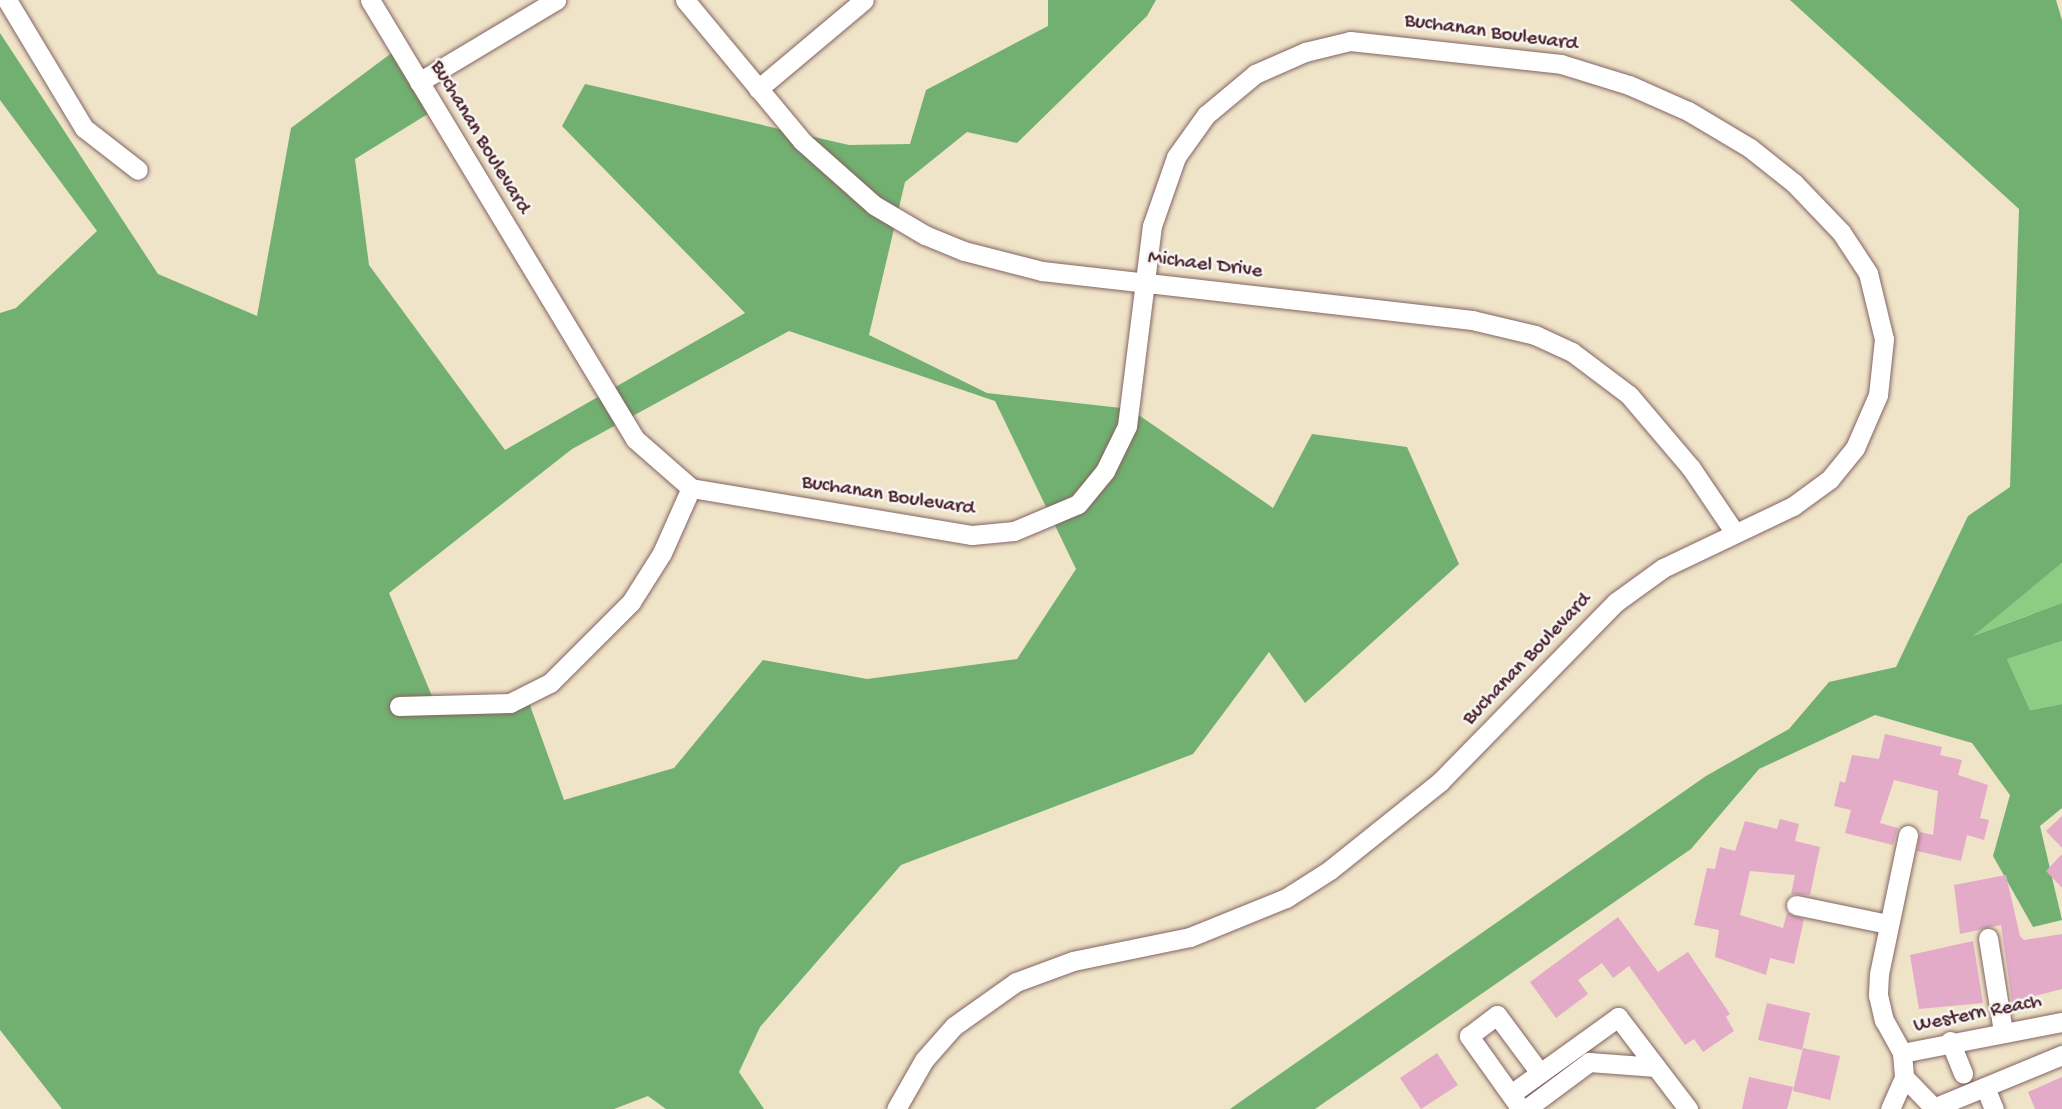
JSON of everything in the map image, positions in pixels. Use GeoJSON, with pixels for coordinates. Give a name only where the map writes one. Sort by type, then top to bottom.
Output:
{"type":"FeatureCollection","features":[{"type":"Feature","properties":{"kind":"street"},"geometry":{"type":"LineString","coordinates":[[7,0],[85,128],[138,170]]}},
{"type":"Feature","properties":{"kind":"street","name":"Buchanan Boulevard"},"geometry":{"type":"LineString","coordinates":[[370,0],[635,439],[691,488],[972,535],[1014,531],[1058,515],[1078,504],[1101,477],[1127,426],[1156,205],[1175,157],[1220,101],[1255,74],[1288,58],[1332,45],[1375,41],[1561,64],[1629,85],[1725,132],[1794,183],[1856,250],[1883,319],[1878,395],[1855,448],[1806,499],[1663,568],[1616,602],[1441,781],[1330,870],[1286,898],[1190,937],[1073,961],[1016,982],[954,1026],[924,1060],[896,1109]]}},
{"type":"Feature","properties":{"kind":"street"},"geometry":{"type":"LineString","coordinates":[[419,82],[556,0]]}},
{"type":"Feature","properties":{"kind":"street","name":"Michael Drive"},"geometry":{"type":"LineString","coordinates":[[685,0],[758,89],[841,180],[925,235],[1020,267],[1472,320],[1553,342],[1629,395],[1691,468],[1735,533]]}},
{"type":"Feature","properties":{"kind":"street"},"geometry":{"type":"LineString","coordinates":[[758,89],[864,0]]}},
{"type":"Feature","properties":{"kind":"street"},"geometry":{"type":"LineString","coordinates":[[399,706],[510,703],[550,683],[631,602],[662,553],[691,488]]}},
{"type":"Feature","properties":{"kind":"street"},"geometry":{"type":"LineString","coordinates":[[1890,1109],[1904,1077],[1902,1053],[1884,1020],[1878,995],[1888,925],[1908,835]]}},
{"type":"Feature","properties":{"kind":"street"},"geometry":{"type":"LineString","coordinates":[[1796,905],[1888,925]]}},
{"type":"Feature","properties":{"kind":"street"},"geometry":{"type":"LineString","coordinates":[[1988,938],[2003,1032]]}},
{"type":"Feature","properties":{"kind":"street"},"geometry":{"type":"LineString","coordinates":[[1519,1104],[1469,1036],[1497,1015],[1540,1073]]}},
{"type":"Feature","properties":{"kind":"street"},"geometry":{"type":"LineString","coordinates":[[1519,1104],[1540,1073],[1618,1017],[1688,1109]]}},
{"type":"Feature","properties":{"kind":"street","name":"Western Reach"},"geometry":{"type":"LineString","coordinates":[[1902,1053],[1950,1041],[2062,1022]]}},
{"type":"Feature","properties":{"kind":"street"},"geometry":{"type":"LineString","coordinates":[[1950,1041],[1963,1073]]}},
{"type":"Feature","properties":{"kind":"street"},"geometry":{"type":"LineString","coordinates":[[1577,1046],[1589,1062]]}},
{"type":"Feature","properties":{"kind":"street"},"geometry":{"type":"LineString","coordinates":[[1904,1077],[1933,1109],[2062,1055]]}},
{"type":"Feature","properties":{"kind":"street"},"geometry":{"type":"LineString","coordinates":[[1519,1104],[1589,1062],[1656,1067]]}},
{"type":"Feature","properties":{"kind":"street"},"geometry":{"type":"LineString","coordinates":[[1985,1087],[1994,1109]]}},
{"type":"Feature","properties":{"kind":"green space"},"geometry":{"type":"Polygon","coordinates":[[[1048,0],[1156,0],[1147,16],[1017,143],[967,132],[905,182],[869,335],[987,393],[1130,409],[1273,508],[1312,434],[1407,447],[1459,564],[1305,703],[1269,652],[1193,754],[901,865],[760,1027],[739,1072],[764,1109],[666,1109],[648,1096],[614,1109],[62,1109],[0,1030],[0,313],[16,308],[97,231],[0,100],[0,33],[158,274],[257,316],[291,128],[401,46],[439,107],[355,159],[369,265],[505,450],[745,313],[562,126],[585,84],[849,145],[910,144],[926,90],[1048,26],[1048,0]],[[789,331],[572,449],[389,593],[434,701],[527,697],[564,800],[674,768],[763,660],[867,679],[1017,659],[1076,569],[995,401],[789,331]]]}},
{"type":"Feature","properties":{"kind":"green space"},"geometry":{"type":"Polygon","coordinates":[[[1790,0],[2056,0],[2062,20],[2062,563],[1973,636],[2062,603],[2062,641],[2007,659],[2030,710],[2062,704],[2062,808],[2040,826],[2062,920],[2033,927],[1993,856],[2010,795],[1972,743],[1875,715],[1759,769],[1691,849],[1315,1109],[1230,1109],[1706,776],[1789,729],[1829,682],[1896,667],[1968,516],[2010,487],[2019,209],[1790,0]]]}},
{"type":"Feature","properties":{"kind":"green space"},"geometry":{"type":"Polygon","coordinates":[[[2062,563],[2062,603],[1970,637],[2062,563]]]}},
{"type":"Feature","properties":{"kind":"green space"},"geometry":{"type":"Polygon","coordinates":[[[2062,641],[2062,704],[2030,710],[2007,659],[2062,641]]]}},
{"type":"Feature","properties":{"kind":"building"},"geometry":{"type":"Polygon","coordinates":[[[1885,734],[1942,747],[1940,755],[1962,760],[1958,775],[1988,785],[1980,818],[1989,820],[1984,840],[1967,835],[1961,861],[1917,851],[1920,832],[1933,835],[1938,791],[1894,780],[1880,823],[1898,828],[1893,845],[1845,833],[1851,810],[1834,806],[1840,781],[1845,783],[1852,755],[1879,759],[1885,734]]]}},
{"type":"Feature","properties":{"kind":"building"},"geometry":{"type":"Polygon","coordinates":[[[2062,816],[2062,848],[2046,831],[2062,816]]]}},
{"type":"Feature","properties":{"kind":"building"},"geometry":{"type":"Polygon","coordinates":[[[1780,819],[1799,824],[1795,841],[1820,847],[1810,895],[1791,894],[1795,875],[1750,871],[1740,915],[1783,928],[1787,913],[1804,919],[1794,964],[1770,958],[1766,975],[1715,957],[1719,930],[1694,925],[1707,868],[1715,869],[1720,847],[1735,851],[1745,821],[1777,829],[1780,819]]]}},
{"type":"Feature","properties":{"kind":"building"},"geometry":{"type":"Polygon","coordinates":[[[2062,854],[2062,888],[2046,871],[2062,854]]]}},
{"type":"Feature","properties":{"kind":"building"},"geometry":{"type":"Polygon","coordinates":[[[2006,875],[2020,936],[2024,940],[2062,934],[2062,989],[2012,1002],[2001,925],[1960,934],[1954,885],[2006,875]]]}},
{"type":"Feature","properties":{"kind":"building"},"geometry":{"type":"Polygon","coordinates":[[[1618,917],[1658,972],[1688,952],[1730,1014],[1726,1017],[1734,1031],[1703,1052],[1694,1039],[1685,1045],[1629,966],[1613,978],[1602,963],[1578,980],[1588,994],[1556,1018],[1530,982],[1618,917]]]}},
{"type":"Feature","properties":{"kind":"building"},"geometry":{"type":"Polygon","coordinates":[[[1973,941],[1983,1003],[1919,1009],[1910,955],[1973,941]]]}},
{"type":"Feature","properties":{"kind":"building"},"geometry":{"type":"Polygon","coordinates":[[[1767,1003],[1810,1013],[1802,1050],[1758,1040],[1767,1003]]]}},
{"type":"Feature","properties":{"kind":"building"},"geometry":{"type":"Polygon","coordinates":[[[1803,1048],[1840,1056],[1830,1100],[1793,1091],[1803,1048]]]}},
{"type":"Feature","properties":{"kind":"building"},"geometry":{"type":"Polygon","coordinates":[[[1437,1053],[1458,1085],[1421,1109],[1400,1078],[1437,1053]]]}},
{"type":"Feature","properties":{"kind":"building"},"geometry":{"type":"Polygon","coordinates":[[[1749,1077],[1793,1087],[1787,1109],[1742,1109],[1749,1077]]]}},
{"type":"Feature","properties":{"kind":"building"},"geometry":{"type":"Polygon","coordinates":[[[2062,1077],[2062,1109],[2035,1109],[2028,1092],[2062,1077]]]}}]}
